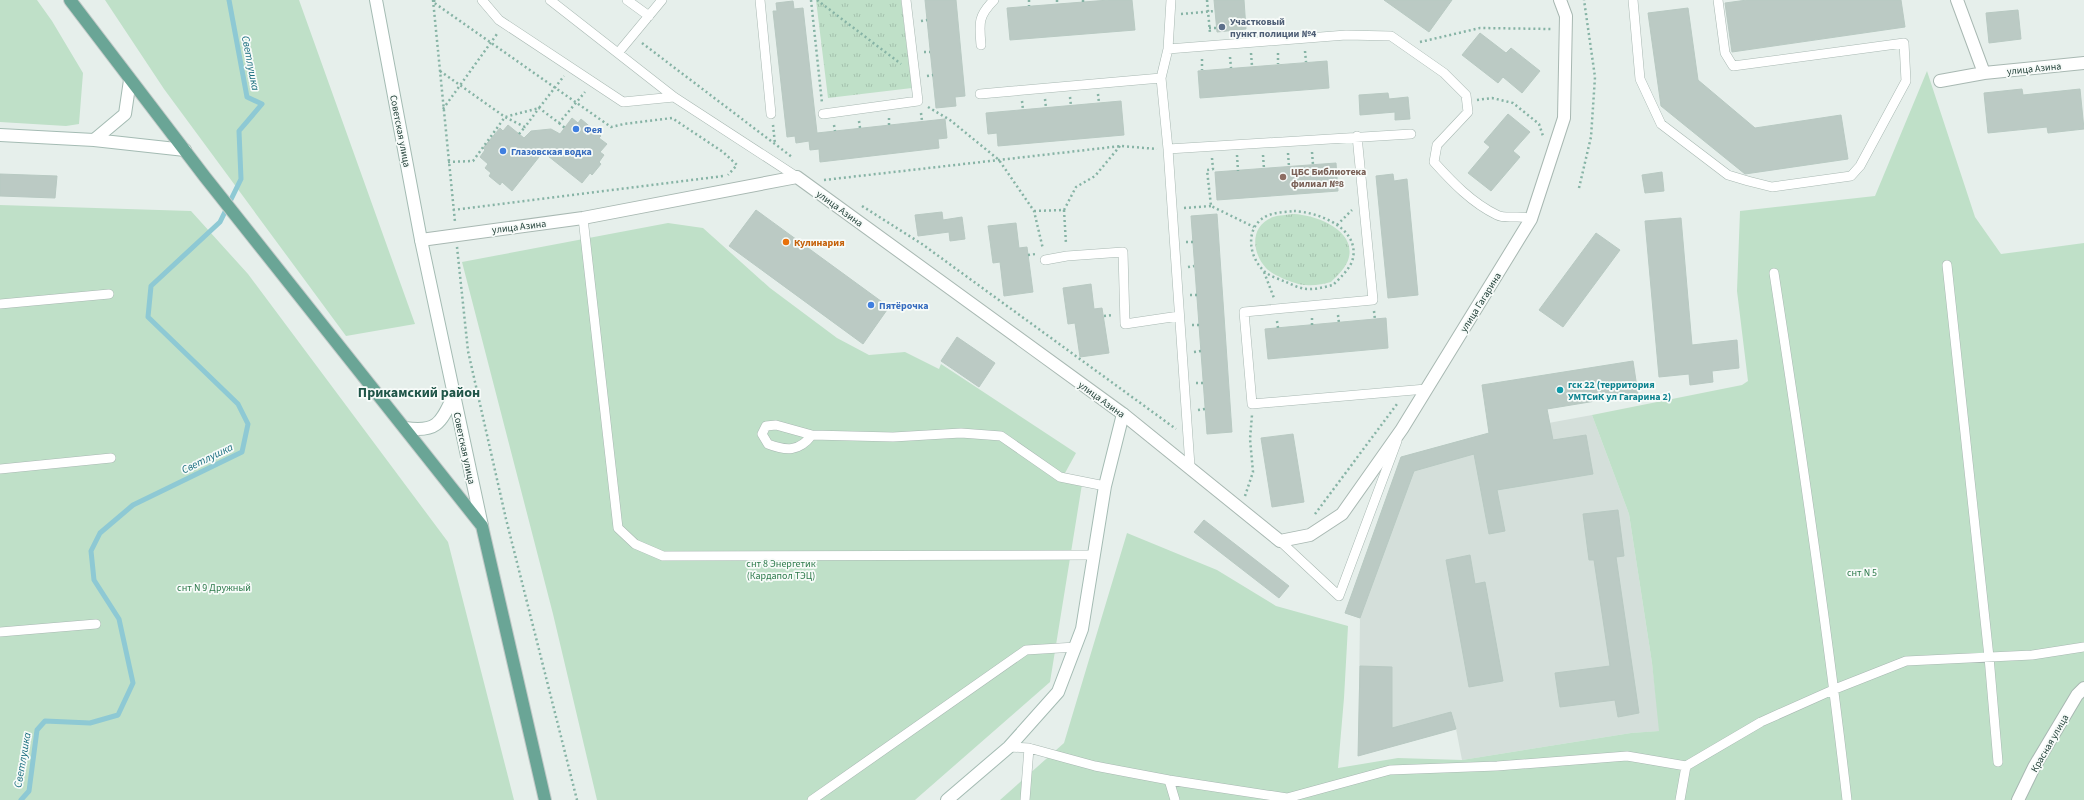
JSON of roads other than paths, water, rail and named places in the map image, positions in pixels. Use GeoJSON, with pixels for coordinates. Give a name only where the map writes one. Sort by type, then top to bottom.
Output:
{"type":"FeatureCollection","features":[{"type":"Feature","properties":{"kind":"main road"},"geometry":{"type":"LineString","coordinates":[[70,0],[205,177],[482,526]]}},
{"type":"Feature","properties":{"kind":"main road","name":"Советская улица"},"geometry":{"type":"LineString","coordinates":[[482,526],[545,800]]}},
{"type":"Feature","properties":{"kind":"street","name":"Советская улица"},"geometry":{"type":"LineString","coordinates":[[376,0],[421,240],[482,526]]}},
{"type":"Feature","properties":{"kind":"street","name":"улица Гагарина"},"geometry":{"type":"LineString","coordinates":[[1280,541],[1310,535],[1342,514],[1402,429],[1531,219],[1564,118],[1566,16],[1560,0]]}},
{"type":"Feature","properties":{"kind":"street"},"geometry":{"type":"LineString","coordinates":[[1957,0],[1984,73]]}},
{"type":"Feature","properties":{"kind":"street","name":"улица Азина"},"geometry":{"type":"LineString","coordinates":[[1940,82],[1984,73],[2084,63]]}},
{"type":"Feature","properties":{"kind":"street"},"geometry":{"type":"LineString","coordinates":[[94,140],[125,114],[130,80]]}},
{"type":"Feature","properties":{"kind":"street"},"geometry":{"type":"LineString","coordinates":[[0,135],[94,140],[185,150]]}},
{"type":"Feature","properties":{"kind":"street","name":"улица Азина"},"geometry":{"type":"LineString","coordinates":[[421,240],[456,234],[583,218],[797,177],[1123,414],[1190,466],[1280,541]]}},
{"type":"Feature","properties":{"kind":"street"},"geometry":{"type":"LineString","coordinates":[[405,428],[423,431],[434,426],[443,416],[454,395]]}},
{"type":"Feature","properties":{"kind":"street"},"geometry":{"type":"LineString","coordinates":[[947,800],[1009,747],[1058,692],[1082,629],[1105,486],[1123,414]]}},
{"type":"Feature","properties":{"kind":"street","name":"Красная улица"},"geometry":{"type":"LineString","coordinates":[[2018,800],[2034,767],[2077,696],[2084,688]]}},
{"type":"Feature","properties":{"kind":"lane"},"geometry":{"type":"LineString","coordinates":[[482,0],[499,20],[623,102],[674,97]]}},
{"type":"Feature","properties":{"kind":"lane"},"geometry":{"type":"LineString","coordinates":[[550,0],[674,97],[797,177]]}},
{"type":"Feature","properties":{"kind":"lane"},"geometry":{"type":"LineString","coordinates":[[627,0],[649,16]]}},
{"type":"Feature","properties":{"kind":"lane"},"geometry":{"type":"LineString","coordinates":[[618,53],[662,0]]}},
{"type":"Feature","properties":{"kind":"lane"},"geometry":{"type":"LineString","coordinates":[[760,0],[771,114]]}},
{"type":"Feature","properties":{"kind":"lane"},"geometry":{"type":"LineString","coordinates":[[823,114],[918,101],[906,0]]}},
{"type":"Feature","properties":{"kind":"lane"},"geometry":{"type":"LineString","coordinates":[[981,45],[979,23],[984,10],[994,0]]}},
{"type":"Feature","properties":{"kind":"lane"},"geometry":{"type":"LineString","coordinates":[[1171,0],[1168,49],[1160,78],[1168,150],[1190,466]]}},
{"type":"Feature","properties":{"kind":"lane"},"geometry":{"type":"LineString","coordinates":[[1633,0],[1640,79],[1661,124],[1728,174],[1748,182],[1772,187],[1851,176],[1860,166],[1906,81],[1904,42],[1733,66],[1725,53],[1718,0]]}},
{"type":"Feature","properties":{"kind":"lane"},"geometry":{"type":"LineString","coordinates":[[1168,49],[1346,35],[1391,36],[1444,73],[1466,95],[1468,112],[1437,145],[1434,162],[1458,188],[1499,216],[1525,216],[1531,219]]}},
{"type":"Feature","properties":{"kind":"lane"},"geometry":{"type":"LineString","coordinates":[[980,94],[1160,78]]}},
{"type":"Feature","properties":{"kind":"lane"},"geometry":{"type":"LineString","coordinates":[[1168,150],[1357,136],[1411,134]]}},
{"type":"Feature","properties":{"kind":"lane"},"geometry":{"type":"LineString","coordinates":[[1357,136],[1373,300],[1244,312],[1252,404],[1426,389]]}},
{"type":"Feature","properties":{"kind":"lane"},"geometry":{"type":"LineString","coordinates":[[583,218],[618,528],[635,544],[663,556],[1093,555]]}},
{"type":"Feature","properties":{"kind":"lane"},"geometry":{"type":"LineString","coordinates":[[1045,260],[1067,256],[1123,252],[1125,324],[1179,316]]}},
{"type":"Feature","properties":{"kind":"lane"},"geometry":{"type":"LineString","coordinates":[[1948,265],[1989,657],[1998,762]]}},
{"type":"Feature","properties":{"kind":"lane"},"geometry":{"type":"LineString","coordinates":[[1774,273],[1835,689],[1847,800]]}},
{"type":"Feature","properties":{"kind":"lane"},"geometry":{"type":"LineString","coordinates":[[0,304],[109,294]]}},
{"type":"Feature","properties":{"kind":"lane"},"geometry":{"type":"LineString","coordinates":[[812,435],[806,443],[789,450],[768,444],[762,434],[766,426],[776,425],[812,435],[894,437],[961,433],[1001,436],[1060,476],[1105,486]]}},
{"type":"Feature","properties":{"kind":"lane"},"geometry":{"type":"LineString","coordinates":[[1280,541],[1339,596],[1402,429]]}},
{"type":"Feature","properties":{"kind":"lane"},"geometry":{"type":"LineString","coordinates":[[0,469],[111,458]]}},
{"type":"Feature","properties":{"kind":"lane"},"geometry":{"type":"LineString","coordinates":[[0,632],[96,624]]}},
{"type":"Feature","properties":{"kind":"lane"},"geometry":{"type":"LineString","coordinates":[[812,800],[1026,650],[1076,647]]}},
{"type":"Feature","properties":{"kind":"lane"},"geometry":{"type":"LineString","coordinates":[[1009,747],[1029,748],[1095,766],[1168,780],[1289,799],[1390,770],[1497,766],[1627,756],[1686,766],[1761,722],[1835,689],[1906,661],[2032,655],[2084,647]]}},
{"type":"Feature","properties":{"kind":"lane"},"geometry":{"type":"LineString","coordinates":[[1025,800],[1029,748]]}},
{"type":"Feature","properties":{"kind":"lane"},"geometry":{"type":"LineString","coordinates":[[1680,800],[1686,766]]}},
{"type":"Feature","properties":{"kind":"lane"},"geometry":{"type":"LineString","coordinates":[[1168,780],[1175,800]]}},
{"type":"Feature","properties":{"kind":"waterway","name":"Светлушка"},"geometry":{"type":"LineString","coordinates":[[21,800],[29,791],[37,730],[45,721],[90,723],[118,715],[133,683],[119,619],[94,580],[91,551],[100,533],[133,505],[242,452],[248,424],[238,404],[148,317],[151,286],[220,222],[241,179],[239,131],[262,104],[247,97],[229,0]]}},
{"type":"Feature","properties":{"kind":"place","name":"Участковый пункт полиции №4"},"geometry":{"type":"Point","coordinates":[1222,27]}},
{"type":"Feature","properties":{"kind":"place","name":"Фея"},"geometry":{"type":"Point","coordinates":[576,129]}},
{"type":"Feature","properties":{"kind":"place","name":"Глазовская водка"},"geometry":{"type":"Point","coordinates":[503,151]}},
{"type":"Feature","properties":{"kind":"place","name":"ЦБС Библиотека филиал №8"},"geometry":{"type":"Point","coordinates":[1283,177]}},
{"type":"Feature","properties":{"kind":"place","name":"Кулинария"},"geometry":{"type":"Point","coordinates":[786,242]}},
{"type":"Feature","properties":{"kind":"place","name":"Пятёрочка"},"geometry":{"type":"Point","coordinates":[871,305]}},
{"type":"Feature","properties":{"kind":"place","name":"гск 22 (территория УМТСиК ул Гагарина 2)"},"geometry":{"type":"Point","coordinates":[1560,390]}},
{"type":"Feature","properties":{"kind":"district","name":"Прикамский район"},"geometry":{"type":"Point","coordinates":[419,392]}},
{"type":"Feature","properties":{"kind":"park label","name":"снт 8 Энергетик (Кардапол ТЭЦ)"},"geometry":{"type":"Point","coordinates":[781,568]}},
{"type":"Feature","properties":{"kind":"park label","name":"снт N 5"},"geometry":{"type":"Point","coordinates":[1862,572]}},
{"type":"Feature","properties":{"kind":"park label","name":"снт N 9 Дружный"},"geometry":{"type":"Point","coordinates":[214,587]}}]}
